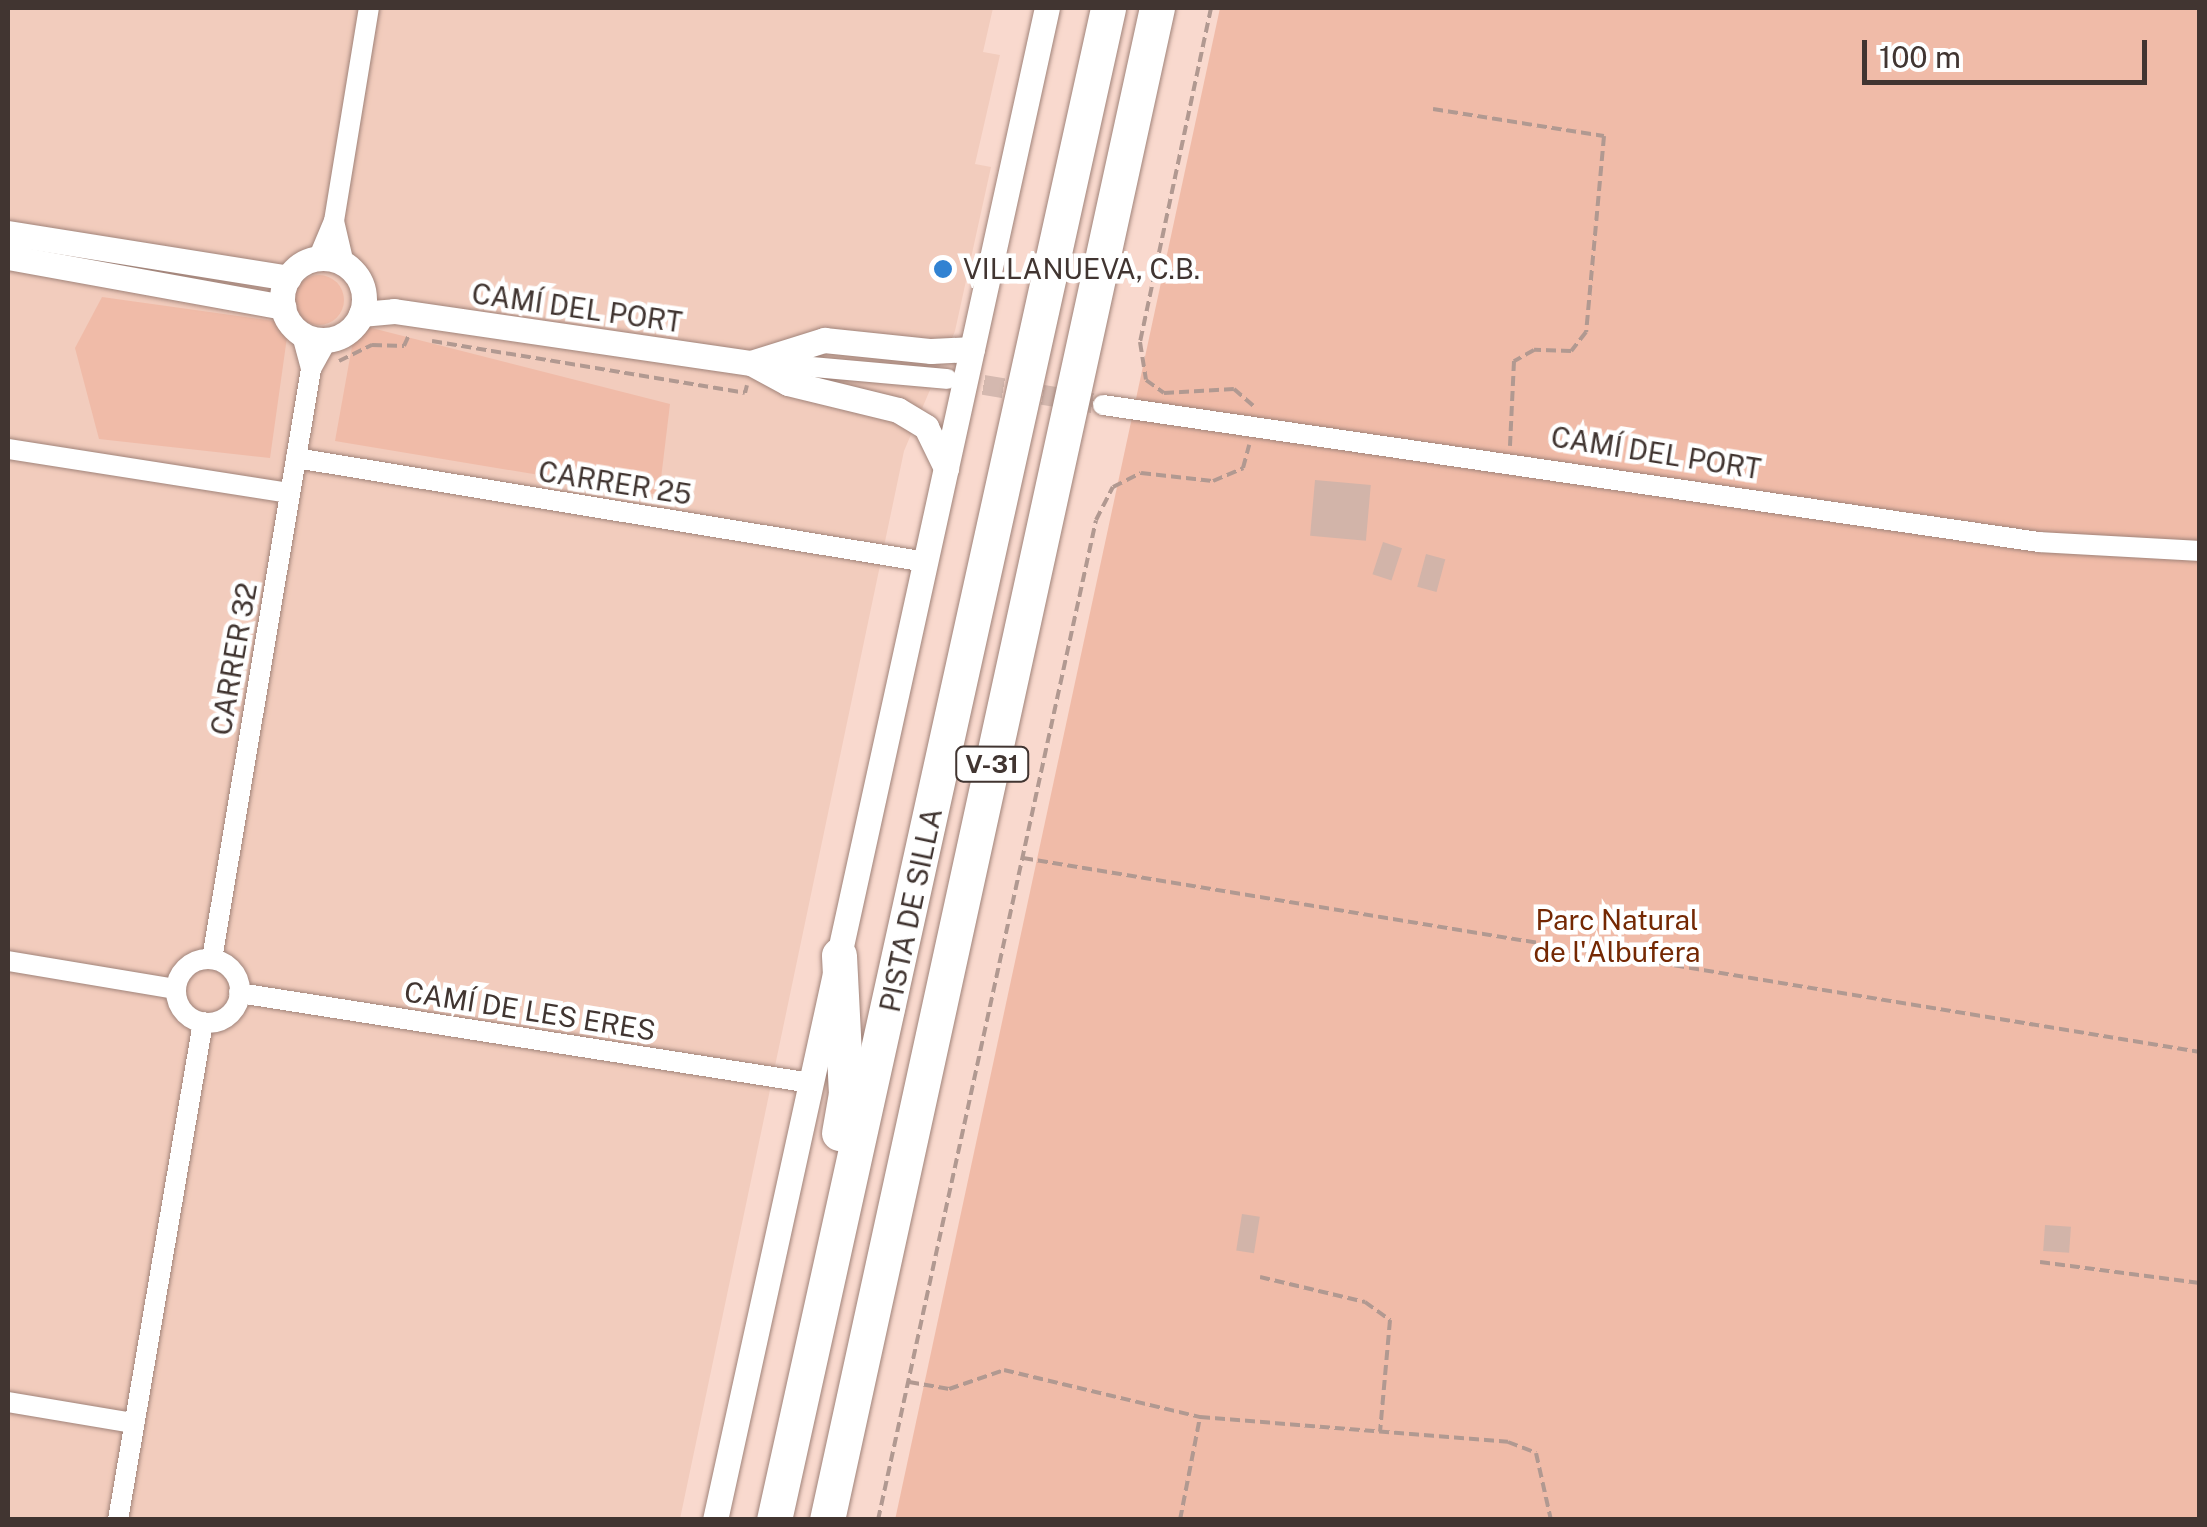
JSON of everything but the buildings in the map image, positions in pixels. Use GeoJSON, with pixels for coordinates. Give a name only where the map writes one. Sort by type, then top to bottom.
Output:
{"type":"FeatureCollection","features":[{"type":"Feature","properties":{"kind":"highway","name":"PISTA DE SILLA"},"geometry":{"type":"LineString","coordinates":[[774,1520],[1108,8]]}},
{"type":"Feature","properties":{"kind":"highway","name":"PISTA DE SILLA"},"geometry":{"type":"LineString","coordinates":[[827,1520],[1156,8]]}},
{"type":"Feature","properties":{"kind":"highway"},"geometry":{"type":"LineString","coordinates":[[814,1331],[812,1269],[846,1094],[839,955]]}},
{"type":"Feature","properties":{"kind":"street"},"geometry":{"type":"LineString","coordinates":[[8,257],[283,308],[315,337],[348,332],[362,303],[331,262],[368,8]]}},
{"type":"Feature","properties":{"kind":"street"},"geometry":{"type":"LineString","coordinates":[[715,1520],[1047,8]]}},
{"type":"Feature","properties":{"kind":"street"},"geometry":{"type":"LineString","coordinates":[[8,232],[288,278],[331,262]]}},
{"type":"Feature","properties":{"kind":"street"},"geometry":{"type":"LineString","coordinates":[[283,308],[288,278]]}},
{"type":"Feature","properties":{"kind":"street","name":"CAMÍ DEL PORT"},"geometry":{"type":"LineString","coordinates":[[362,303],[394,312],[751,364],[803,362],[947,379]]}},
{"type":"Feature","properties":{"kind":"street","name":"CARRER 32"},"geometry":{"type":"LineString","coordinates":[[212,958],[315,337]]}},
{"type":"Feature","properties":{"kind":"street","name":"CAMÍ DEL PORT"},"geometry":{"type":"LineString","coordinates":[[751,364],[824,340],[972,349]]}},
{"type":"Feature","properties":{"kind":"street","name":"CAMÍ DEL PORT"},"geometry":{"type":"LineString","coordinates":[[751,364],[788,382],[898,410],[926,427],[946,468]]}},
{"type":"Feature","properties":{"kind":"street","name":"CAMÍ DEL PORT"},"geometry":{"type":"LineString","coordinates":[[1103,405],[1255,422],[2038,542],[2200,551]]}},
{"type":"Feature","properties":{"kind":"street"},"geometry":{"type":"LineString","coordinates":[[8,449],[290,494]]}},
{"type":"Feature","properties":{"kind":"street","name":"CARRER 25"},"geometry":{"type":"LineString","coordinates":[[296,458],[926,562]]}},
{"type":"Feature","properties":{"kind":"street"},"geometry":{"type":"LineString","coordinates":[[212,958],[230,968],[240,993],[228,1016],[203,1022],[181,1008],[176,989],[191,963],[212,958]]}},
{"type":"Feature","properties":{"kind":"street"},"geometry":{"type":"LineString","coordinates":[[8,962],[176,989]]}},
{"type":"Feature","properties":{"kind":"street","name":"CAMÍ DE LES ERES"},"geometry":{"type":"LineString","coordinates":[[240,993],[811,1083]]}},
{"type":"Feature","properties":{"kind":"street"},"geometry":{"type":"LineString","coordinates":[[118,1520],[203,1022]]}},
{"type":"Feature","properties":{"kind":"street"},"geometry":{"type":"LineString","coordinates":[[8,1402],[134,1423]]}},
{"type":"Feature","properties":{"kind":"path"},"geometry":{"type":"LineString","coordinates":[[878,1520],[1096,520],[1113,487],[1141,472],[1212,480],[1243,468],[1255,422],[1255,406],[1234,389],[1164,393],[1146,380],[1140,342],[1211,8]]}},
{"type":"Feature","properties":{"kind":"path"},"geometry":{"type":"LineString","coordinates":[[1433,109],[1604,136],[1586,332],[1571,352],[1534,350],[1514,361],[1508,460]]}},
{"type":"Feature","properties":{"kind":"path"},"geometry":{"type":"LineString","coordinates":[[1023,858],[2200,1052]]}},
{"type":"Feature","properties":{"kind":"path"},"geometry":{"type":"LineString","coordinates":[[2040,1262],[2200,1282]]}},
{"type":"Feature","properties":{"kind":"path"},"geometry":{"type":"LineString","coordinates":[[1260,1277],[1365,1302],[1390,1320],[1380,1432]]}},
{"type":"Feature","properties":{"kind":"path"},"geometry":{"type":"LineString","coordinates":[[909,1382],[948,1389],[1004,1370],[1200,1416],[1508,1442],[1536,1453],[1545,1512],[1551,1520]]}},
{"type":"Feature","properties":{"kind":"path"},"geometry":{"type":"LineString","coordinates":[[1180,1520],[1200,1416]]}},
{"type":"Feature","properties":{"kind":"path"},"geometry":{"type":"LineString","coordinates":[[1542,1520],[1545,1512]]}},
{"type":"Feature","properties":{"kind":"shaded area"},"geometry":{"type":"Polygon","coordinates":[[[8,8],[993,8],[983,52],[1000,55],[975,164],[991,167],[955,331],[904,451],[680,1519],[8,1520],[8,8]]]}},
{"type":"Feature","properties":{"kind":"green space","name":"Parc Natural de l'Albufera"},"geometry":{"type":"Polygon","coordinates":[[[1220,8],[2199,8],[2199,1519],[895,1520],[1220,8]]]}},
{"type":"Feature","properties":{"kind":"green space"},"geometry":{"type":"Polygon","coordinates":[[[319,275],[337,282],[344,300],[337,318],[319,325],[301,318],[294,300],[301,282],[319,275]]]}},
{"type":"Feature","properties":{"kind":"green space"},"geometry":{"type":"Polygon","coordinates":[[[102,297],[289,323],[270,458],[99,439],[75,348],[102,297]]]}},
{"type":"Feature","properties":{"kind":"green space"},"geometry":{"type":"Polygon","coordinates":[[[356,324],[670,404],[659,495],[335,441],[356,324]]]}},
{"type":"Feature","properties":{"kind":"tunnel"},"geometry":{"type":"LineString","coordinates":[[954,380],[1103,405]]}},
{"type":"Feature","properties":{"kind":"place","name":"VILLANUEVA, C.B."},"geometry":{"type":"Point","coordinates":[943,269]}}]}
